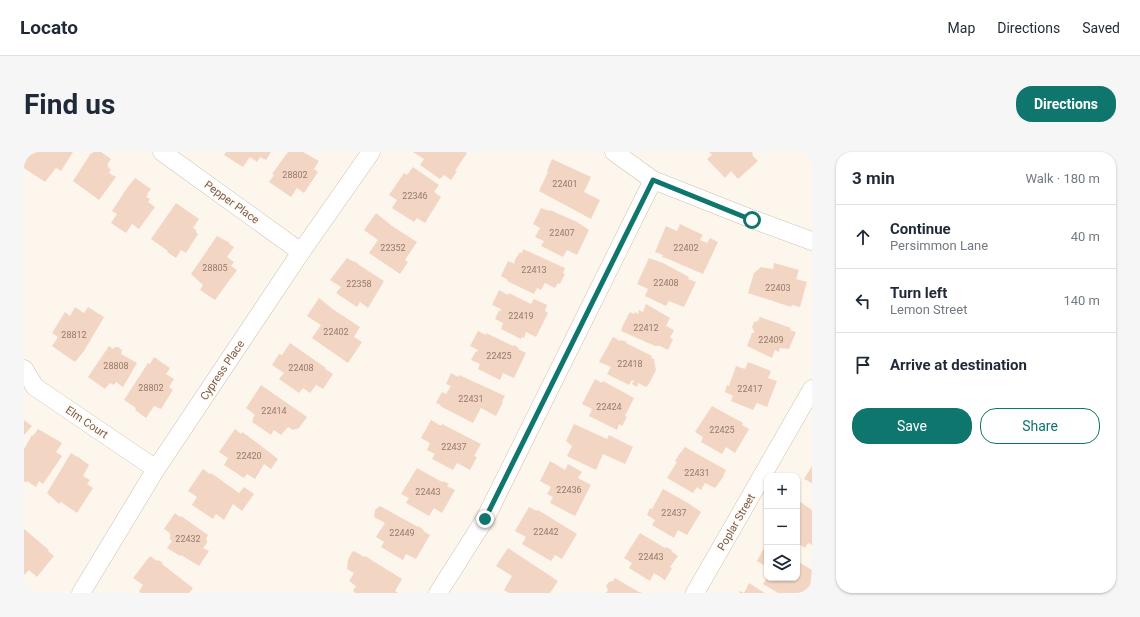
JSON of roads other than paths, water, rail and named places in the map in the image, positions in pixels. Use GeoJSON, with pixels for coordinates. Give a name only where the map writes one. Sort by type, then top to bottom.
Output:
{"type":"FeatureCollection","features":[{"type":"Feature","properties":{"kind":"street","name":"Pepper Place"},"geometry":{"type":"LineString","coordinates":[[162,152],[302,252]]}},
{"type":"Feature","properties":{"kind":"street","name":"Cypress Place"},"geometry":{"type":"LineString","coordinates":[[81,593],[156,469],[371,152]]}},
{"type":"Feature","properties":{"kind":"street"},"geometry":{"type":"LineString","coordinates":[[614,152],[653,180],[752,220],[812,241]]}},
{"type":"Feature","properties":{"kind":"street"},"geometry":{"type":"LineString","coordinates":[[438,593],[485,519],[653,180]]}},
{"type":"Feature","properties":{"kind":"street","name":"Elm Court"},"geometry":{"type":"LineString","coordinates":[[24,369],[35,387],[156,469]]}},
{"type":"Feature","properties":{"kind":"street","name":"Poplar Street"},"geometry":{"type":"LineString","coordinates":[[695,593],[812,389]]}}]}
